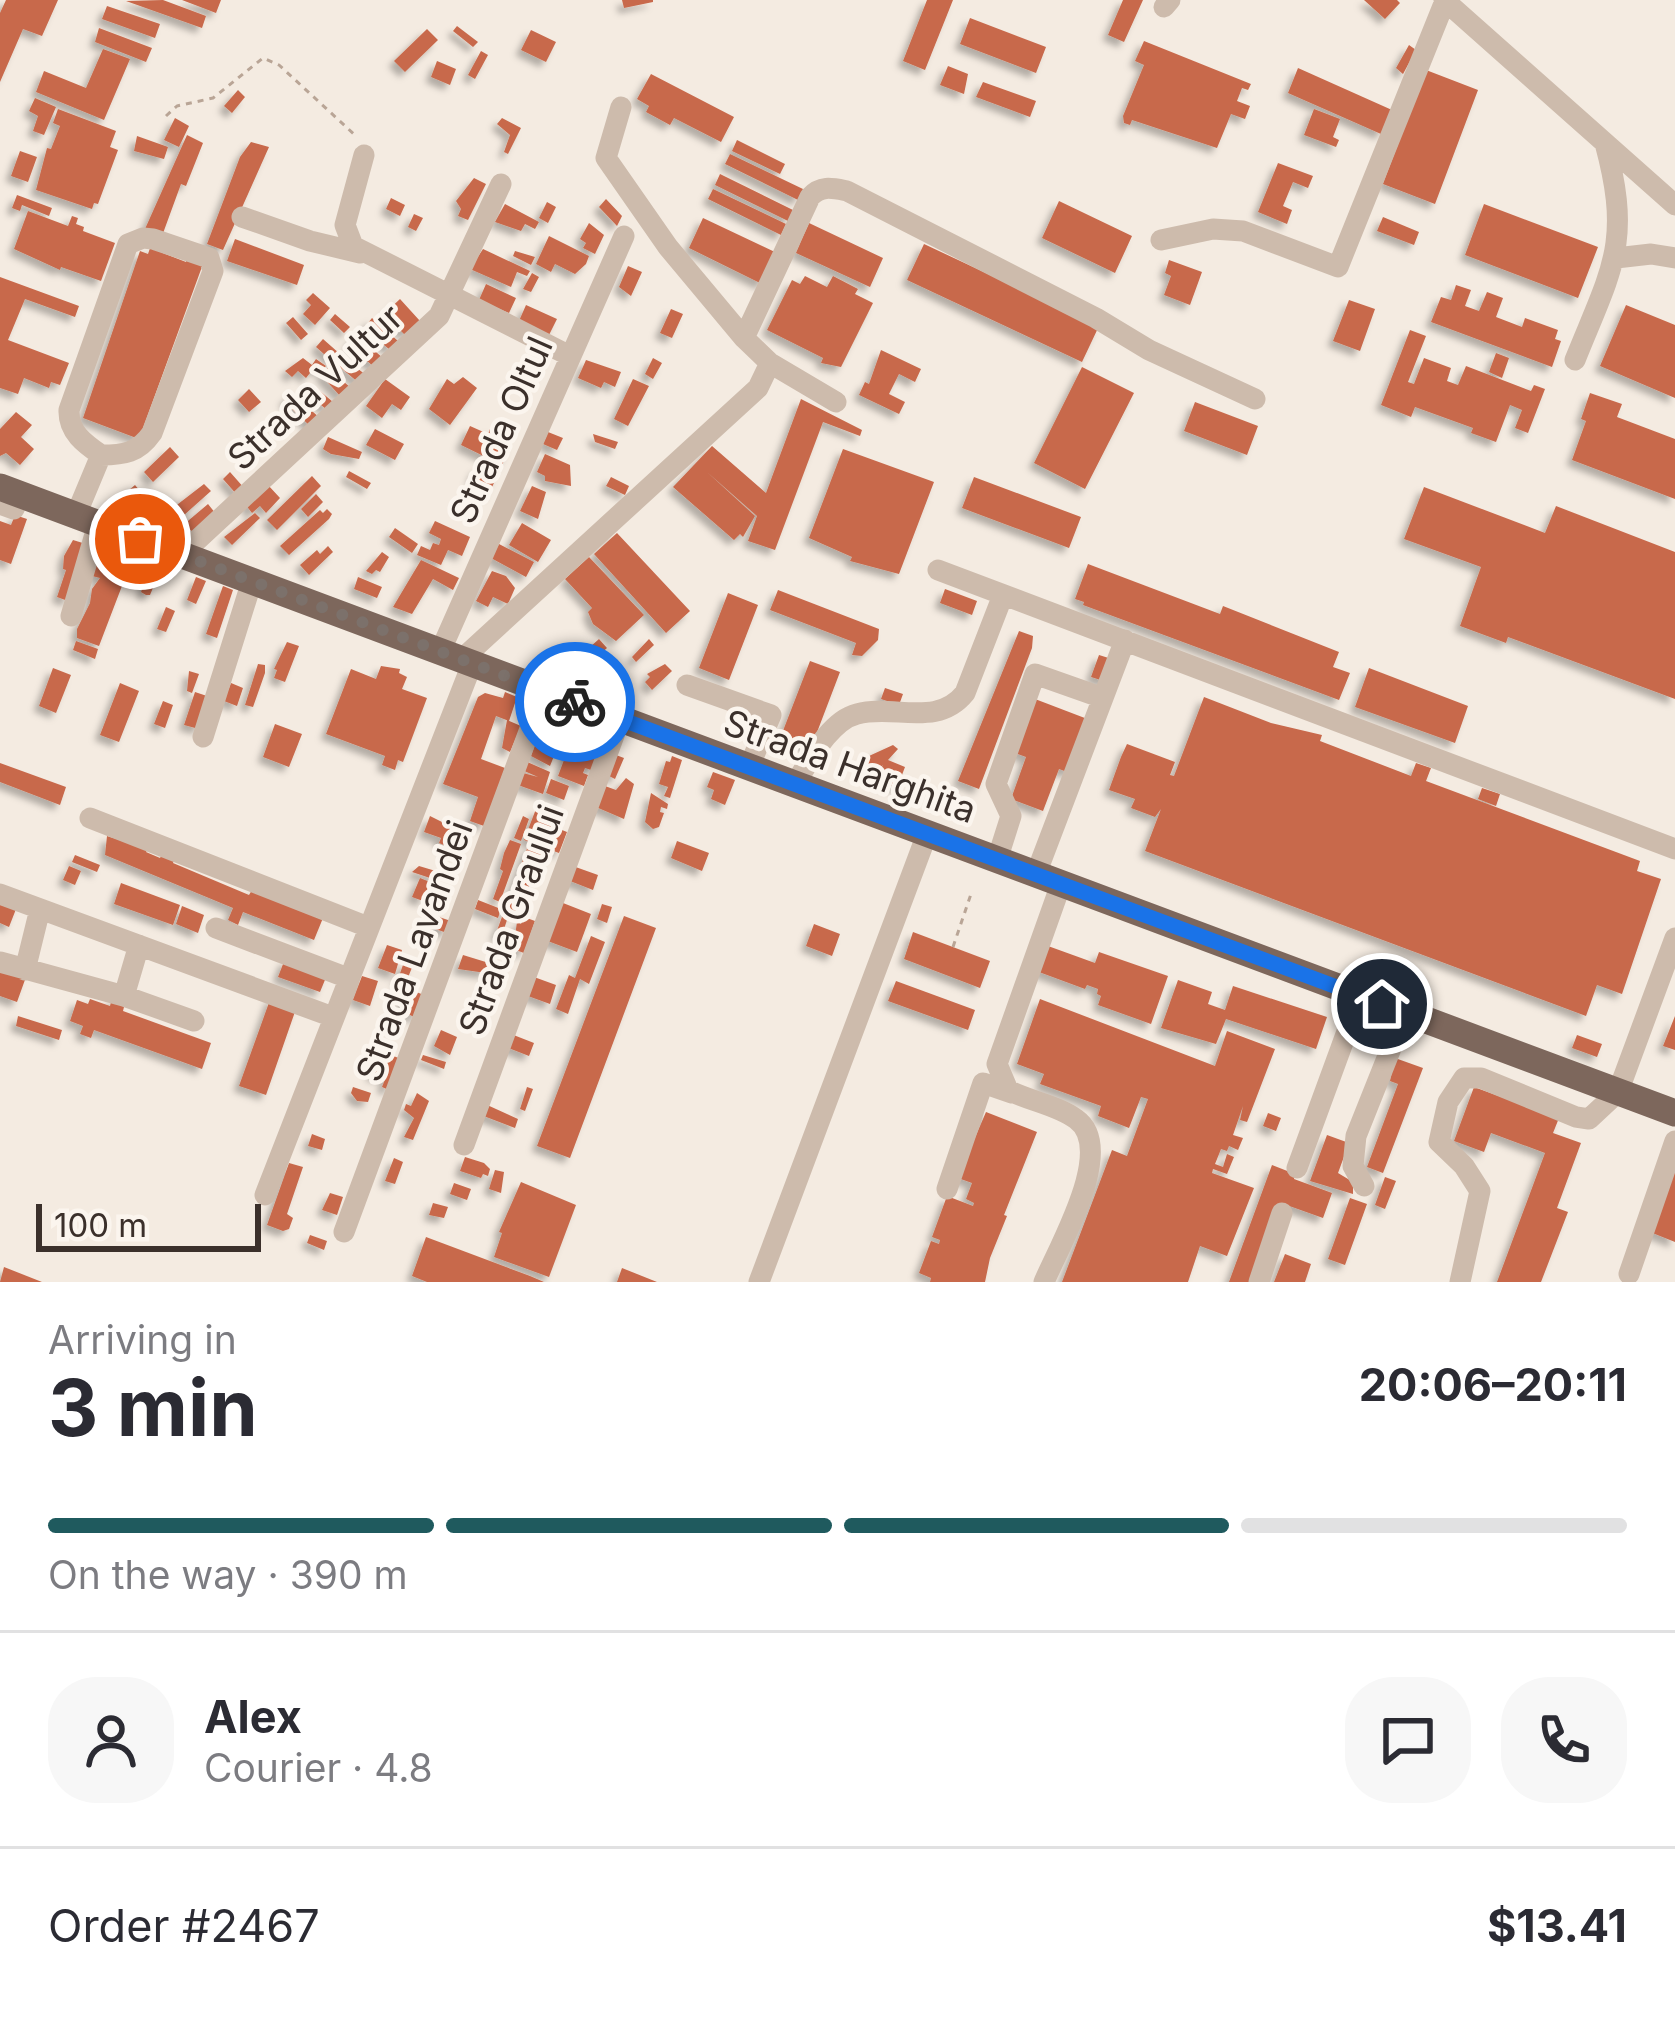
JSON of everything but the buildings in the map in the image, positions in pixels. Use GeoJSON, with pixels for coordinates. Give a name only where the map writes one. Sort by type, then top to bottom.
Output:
{"type":"FeatureCollection","features":[{"type":"Feature","properties":{"kind":"main road","name":"Strada Harghita"},"geometry":{"type":"LineString","coordinates":[[7,495],[87,519],[1675,1113]]}},
{"type":"Feature","properties":{"kind":"street"},"geometry":{"type":"LineString","coordinates":[[1161,240],[1213,229],[1243,232],[1338,267],[1445,0],[1675,205]]}},
{"type":"Feature","properties":{"kind":"street"},"geometry":{"type":"LineString","coordinates":[[621,106],[606,158],[668,247],[744,338],[778,369],[836,403]]}},
{"type":"Feature","properties":{"kind":"street"},"geometry":{"type":"LineString","coordinates":[[1575,360],[1616,258],[1619,217],[1605,142]]}},
{"type":"Feature","properties":{"kind":"street"},"geometry":{"type":"LineString","coordinates":[[360,253],[345,225],[364,155]]}},
{"type":"Feature","properties":{"kind":"street","name":"Strada Vultur"},"geometry":{"type":"LineString","coordinates":[[181,555],[440,316],[501,184]]}},
{"type":"Feature","properties":{"kind":"street"},"geometry":{"type":"LineString","coordinates":[[744,338],[810,197],[817,189],[831,188],[847,191],[1165,358],[1256,399]]}},
{"type":"Feature","properties":{"kind":"street"},"geometry":{"type":"LineString","coordinates":[[242,217],[360,253],[570,356]]}},
{"type":"Feature","properties":{"kind":"street","name":"Strada Oltul"},"geometry":{"type":"LineString","coordinates":[[265,1196],[368,927],[458,658],[570,356],[624,236]]}},
{"type":"Feature","properties":{"kind":"street"},"geometry":{"type":"LineString","coordinates":[[153,239],[209,258],[213,271],[152,433],[143,446],[124,455],[101,455],[71,427],[69,410],[128,244],[153,239]]}},
{"type":"Feature","properties":{"kind":"street"},"geometry":{"type":"LineString","coordinates":[[1616,258],[1651,254],[1675,258]]}},
{"type":"Feature","properties":{"kind":"street"},"geometry":{"type":"LineString","coordinates":[[458,658],[778,369]]}},
{"type":"Feature","properties":{"kind":"street"},"geometry":{"type":"LineString","coordinates":[[71,616],[101,455]]}},
{"type":"Feature","properties":{"kind":"street"},"geometry":{"type":"LineString","coordinates":[[938,570],[1675,849]]}},
{"type":"Feature","properties":{"kind":"street"},"geometry":{"type":"LineString","coordinates":[[203,737],[252,581]]}},
{"type":"Feature","properties":{"kind":"street"},"geometry":{"type":"LineString","coordinates":[[795,784],[826,739],[856,714],[913,716],[956,704],[965,693],[1003,595]]}},
{"type":"Feature","properties":{"kind":"street"},"geometry":{"type":"LineString","coordinates":[[947,1190],[982,1083],[997,1064],[1048,879],[1125,640]]}},
{"type":"Feature","properties":{"kind":"street"},"geometry":{"type":"LineString","coordinates":[[998,860],[1011,816],[996,784],[1035,674],[1103,698]]}},
{"type":"Feature","properties":{"kind":"street"},"geometry":{"type":"LineString","coordinates":[[687,685],[771,716],[749,767]]}},
{"type":"Feature","properties":{"kind":"street","name":"Strada Lavandei"},"geometry":{"type":"LineString","coordinates":[[344,1232],[544,691]]}},
{"type":"Feature","properties":{"kind":"street","name":"Strada Graului"},"geometry":{"type":"LineString","coordinates":[[464,1145],[620,719]]}},
{"type":"Feature","properties":{"kind":"street"},"geometry":{"type":"LineString","coordinates":[[90,818],[368,927]]}},
{"type":"Feature","properties":{"kind":"street"},"geometry":{"type":"LineString","coordinates":[[759,1282],[927,834]]}},
{"type":"Feature","properties":{"kind":"street"},"geometry":{"type":"LineString","coordinates":[[0,894],[333,1017]]}},
{"type":"Feature","properties":{"kind":"street"},"geometry":{"type":"LineString","coordinates":[[25,970],[40,909]]}},
{"type":"Feature","properties":{"kind":"street"},"geometry":{"type":"LineString","coordinates":[[216,928],[348,978]]}},
{"type":"Feature","properties":{"kind":"street"},"geometry":{"type":"LineString","coordinates":[[1460,1282],[1480,1191],[1464,1166],[1439,1142],[1448,1102],[1464,1078],[1481,1078],[1589,1119],[1618,1092],[1675,938]]}},
{"type":"Feature","properties":{"kind":"street"},"geometry":{"type":"LineString","coordinates":[[124,996],[139,945]]}},
{"type":"Feature","properties":{"kind":"street"},"geometry":{"type":"LineString","coordinates":[[0,962],[194,1021]]}},
{"type":"Feature","properties":{"kind":"street"},"geometry":{"type":"LineString","coordinates":[[1297,1168],[1360,996]]}},
{"type":"Feature","properties":{"kind":"street"},"geometry":{"type":"LineString","coordinates":[[1364,1186],[1352,1166],[1356,1136],[1405,1012]]}},
{"type":"Feature","properties":{"kind":"street"},"geometry":{"type":"LineString","coordinates":[[997,1064],[1001,1082],[1017,1094]]}},
{"type":"Feature","properties":{"kind":"street"},"geometry":{"type":"LineString","coordinates":[[982,1083],[1079,1121],[1092,1145],[1090,1170],[1044,1282]]}},
{"type":"Feature","properties":{"kind":"street"},"geometry":{"type":"LineString","coordinates":[[1629,1274],[1675,1141]]}},
{"type":"Feature","properties":{"kind":"street"},"geometry":{"type":"LineString","coordinates":[[1259,1282],[1282,1213]]}},
{"type":"Feature","properties":{"kind":"path"},"geometry":{"type":"LineString","coordinates":[[166,116],[177,106],[213,98],[263,58],[272,60],[362,141],[364,155]]}},
{"type":"Feature","properties":{"kind":"path"},"geometry":{"type":"LineString","coordinates":[[953,947],[971,894]]}},
{"type":"Feature","properties":{"kind":"way so far"},"geometry":{"type":"LineString","coordinates":[[140,539],[575,702]]}},
{"type":"Feature","properties":{"kind":"route"},"geometry":{"type":"LineString","coordinates":[[575,702],[1382,1004]]}}]}
